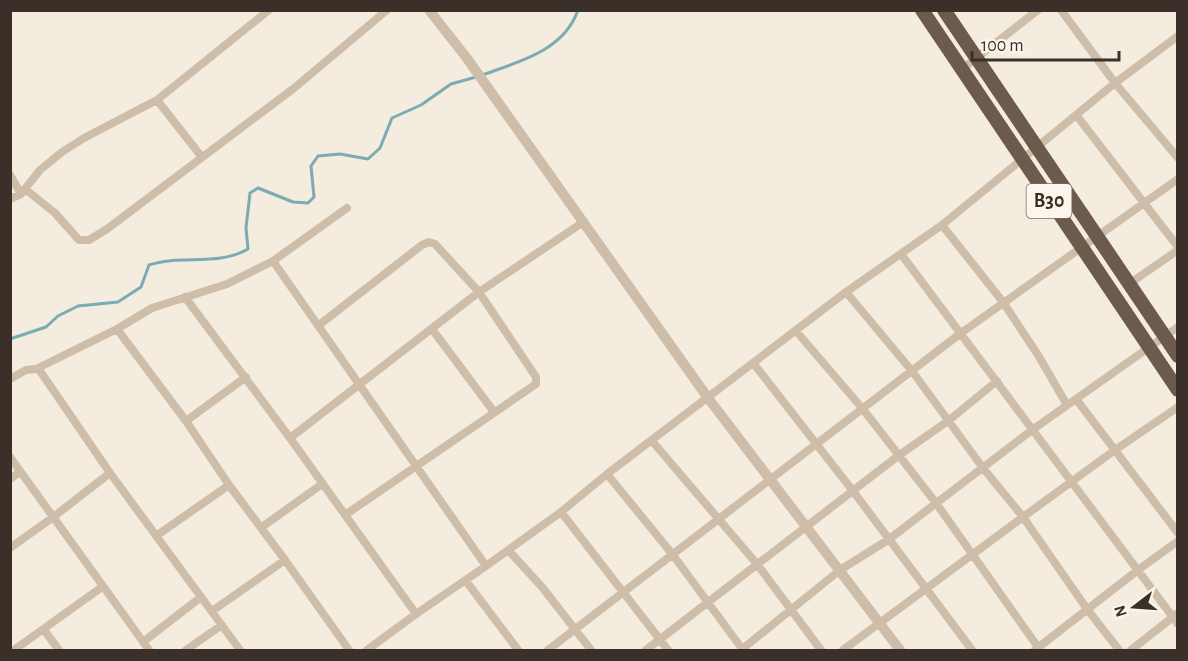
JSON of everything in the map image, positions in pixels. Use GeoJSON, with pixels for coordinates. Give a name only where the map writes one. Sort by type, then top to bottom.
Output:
{"type":"FeatureCollection","features":[{"type":"Feature","properties":{"kind":"highway","name":"B30"},"geometry":{"type":"LineString","coordinates":[[922,10],[1178,390]]}},
{"type":"Feature","properties":{"kind":"highway","name":"B30"},"geometry":{"type":"LineString","coordinates":[[944,10],[1178,356]]}},
{"type":"Feature","properties":{"kind":"street"},"geometry":{"type":"LineString","coordinates":[[10,199],[23,191],[40,170],[62,152],[157,100],[269,10]]}},
{"type":"Feature","properties":{"kind":"street"},"geometry":{"type":"LineString","coordinates":[[10,175],[23,191],[55,213],[82,241],[88,240],[107,229],[292,89],[387,10]]}},
{"type":"Feature","properties":{"kind":"street"},"geometry":{"type":"LineString","coordinates":[[429,10],[466,57],[708,398],[900,651]]}},
{"type":"Feature","properties":{"kind":"street"},"geometry":{"type":"LineString","coordinates":[[961,70],[1038,10]]}},
{"type":"Feature","properties":{"kind":"street"},"geometry":{"type":"LineString","coordinates":[[1061,10],[1115,83],[1178,158]]}},
{"type":"Feature","properties":{"kind":"street"},"geometry":{"type":"LineString","coordinates":[[367,651],[416,614],[509,551],[846,292],[942,225],[1115,83],[1178,36]]}},
{"type":"Feature","properties":{"kind":"street"},"geometry":{"type":"LineString","coordinates":[[157,100],[201,156]]}},
{"type":"Feature","properties":{"kind":"street"},"geometry":{"type":"LineString","coordinates":[[1077,116],[1178,248],[1129,284]]}},
{"type":"Feature","properties":{"kind":"street"},"geometry":{"type":"LineString","coordinates":[[548,651],[961,333],[1080,246],[1097,237],[1178,179]]}},
{"type":"Feature","properties":{"kind":"street"},"geometry":{"type":"LineString","coordinates":[[10,379],[26,370],[36,369],[117,329],[152,308],[228,284],[273,261],[347,208]]}},
{"type":"Feature","properties":{"kind":"street"},"geometry":{"type":"LineString","coordinates":[[290,438],[479,292],[582,223]]}},
{"type":"Feature","properties":{"kind":"street"},"geometry":{"type":"LineString","coordinates":[[942,225],[1003,302],[1067,405]]}},
{"type":"Feature","properties":{"kind":"street"},"geometry":{"type":"LineString","coordinates":[[319,325],[422,245],[429,242],[435,244],[479,292],[537,377],[536,384],[345,515]]}},
{"type":"Feature","properties":{"kind":"street"},"geometry":{"type":"LineString","coordinates":[[901,255],[1176,618],[1131,651]]}},
{"type":"Feature","properties":{"kind":"street"},"geometry":{"type":"LineString","coordinates":[[273,261],[486,566]]}},
{"type":"Feature","properties":{"kind":"street"},"geometry":{"type":"LineString","coordinates":[[846,292],[912,371],[1023,517],[1119,651]]}},
{"type":"Feature","properties":{"kind":"street"},"geometry":{"type":"LineString","coordinates":[[185,297],[246,377],[416,614]]}},
{"type":"Feature","properties":{"kind":"street"},"geometry":{"type":"LineString","coordinates":[[607,474],[673,555],[742,650],[840,570],[888,540],[1032,430],[1178,327]]}},
{"type":"Feature","properties":{"kind":"street"},"geometry":{"type":"LineString","coordinates":[[117,329],[186,421],[229,485],[262,527],[349,651]]}},
{"type":"Feature","properties":{"kind":"street"},"geometry":{"type":"LineString","coordinates":[[432,329],[494,412]]}},
{"type":"Feature","properties":{"kind":"street"},"geometry":{"type":"LineString","coordinates":[[796,331],[861,408],[936,503],[1037,650],[1087,609],[1178,541]]}},
{"type":"Feature","properties":{"kind":"street"},"geometry":{"type":"LineString","coordinates":[[754,364],[854,491],[972,651]]}},
{"type":"Feature","properties":{"kind":"street"},"geometry":{"type":"LineString","coordinates":[[36,369],[38,368],[110,473],[240,651]]}},
{"type":"Feature","properties":{"kind":"street"},"geometry":{"type":"LineString","coordinates":[[186,421],[246,377]]}},
{"type":"Feature","properties":{"kind":"street"},"geometry":{"type":"LineString","coordinates":[[646,651],[998,381]]}},
{"type":"Feature","properties":{"kind":"street"},"geometry":{"type":"LineString","coordinates":[[1076,399],[1178,533]]}},
{"type":"Feature","properties":{"kind":"street"},"geometry":{"type":"LineString","coordinates":[[843,651],[1023,517],[1178,407]]}},
{"type":"Feature","properties":{"kind":"street"},"geometry":{"type":"LineString","coordinates":[[652,441],[757,564],[821,651]]}},
{"type":"Feature","properties":{"kind":"street"},"geometry":{"type":"LineString","coordinates":[[10,458],[149,651]]}},
{"type":"Feature","properties":{"kind":"street"},"geometry":{"type":"LineString","coordinates":[[10,479],[20,472]]}},
{"type":"Feature","properties":{"kind":"street"},"geometry":{"type":"LineString","coordinates":[[10,548],[110,473]]}},
{"type":"Feature","properties":{"kind":"street"},"geometry":{"type":"LineString","coordinates":[[262,527],[322,484]]}},
{"type":"Feature","properties":{"kind":"street"},"geometry":{"type":"LineString","coordinates":[[156,536],[229,485]]}},
{"type":"Feature","properties":{"kind":"street"},"geometry":{"type":"LineString","coordinates":[[561,512],[668,651]]}},
{"type":"Feature","properties":{"kind":"street"},"geometry":{"type":"LineString","coordinates":[[509,551],[542,587],[591,651]]}},
{"type":"Feature","properties":{"kind":"street"},"geometry":{"type":"LineString","coordinates":[[212,611],[285,560]]}},
{"type":"Feature","properties":{"kind":"street"},"geometry":{"type":"LineString","coordinates":[[466,581],[518,651]]}},
{"type":"Feature","properties":{"kind":"street"},"geometry":{"type":"LineString","coordinates":[[13,647],[44,630],[102,587]]}},
{"type":"Feature","properties":{"kind":"street"},"geometry":{"type":"LineString","coordinates":[[143,642],[201,597]]}},
{"type":"Feature","properties":{"kind":"street"},"geometry":{"type":"LineString","coordinates":[[186,651],[222,625]]}},
{"type":"Feature","properties":{"kind":"street"},"geometry":{"type":"LineString","coordinates":[[44,630],[57,650]]}},
{"type":"Feature","properties":{"kind":"waterway"},"geometry":{"type":"LineString","coordinates":[[482,75],[525,60],[551,45],[562,36],[578,10]]}},
{"type":"Feature","properties":{"kind":"waterway"},"geometry":{"type":"LineString","coordinates":[[10,339],[46,327],[58,316],[78,306],[118,302],[141,287],[149,265],[174,260],[224,258],[248,249],[246,228],[250,193],[258,188],[293,202],[308,203],[314,197],[311,166],[318,156],[340,154],[368,159],[380,148],[392,118],[421,105],[451,84],[476,77]]}}]}
